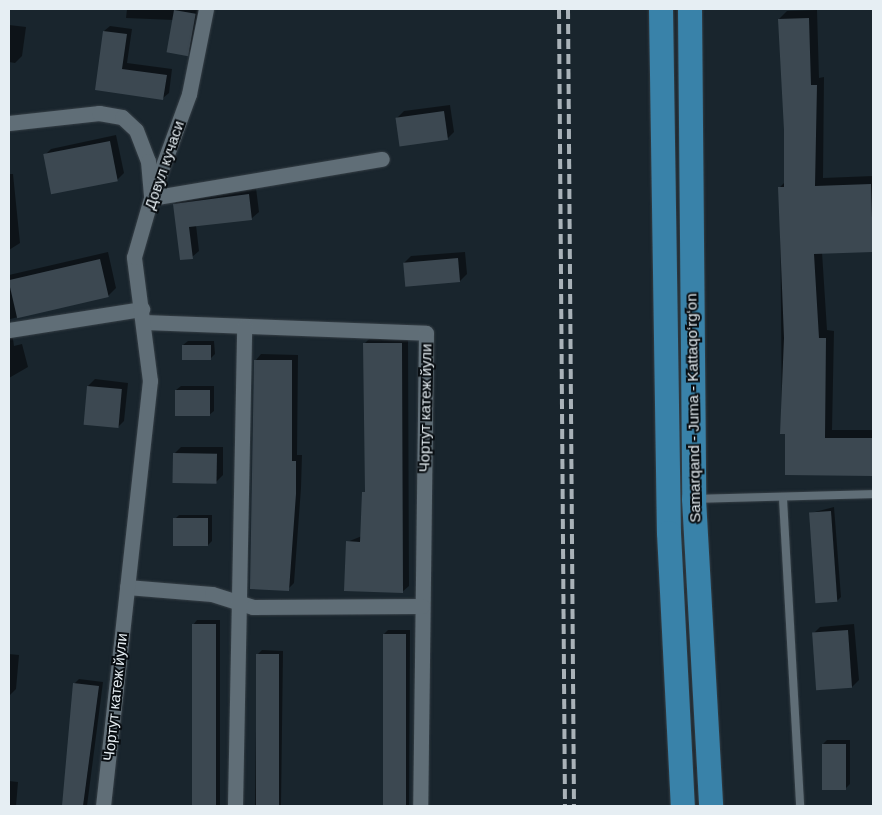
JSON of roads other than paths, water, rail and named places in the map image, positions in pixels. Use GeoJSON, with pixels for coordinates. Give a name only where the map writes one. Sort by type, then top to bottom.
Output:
{"type":"FeatureCollection","features":[{"type":"Feature","properties":{"kind":"main road","name":"Samarqand - Juma - Kattaqo‘rg‘on"},"geometry":{"type":"LineString","coordinates":[[661,9],[669,533],[683,806]]}},
{"type":"Feature","properties":{"kind":"main road","name":"Samarqand - Juma - Kattaqo‘rg‘on"},"geometry":{"type":"LineString","coordinates":[[690,9],[689,258],[694,499],[711,806]]}},
{"type":"Feature","properties":{"kind":"main road"},"geometry":{"type":"LineString","coordinates":[[664,258],[689,258]]}},
{"type":"Feature","properties":{"kind":"street","name":"Довул кучаси"},"geometry":{"type":"LineString","coordinates":[[143,316],[134,258],[151,198],[189,94],[206,9]]}},
{"type":"Feature","properties":{"kind":"street"},"geometry":{"type":"LineString","coordinates":[[9,123],[99,113],[122,117],[136,130],[148,162],[151,198],[382,160]]}},
{"type":"Feature","properties":{"kind":"street"},"geometry":{"type":"LineString","coordinates":[[9,330],[143,316]]}},
{"type":"Feature","properties":{"kind":"street","name":"Чортут катеж йули"},"geometry":{"type":"LineString","coordinates":[[103,806],[150,381],[143,316],[244,326],[426,333],[420,806]]}},
{"type":"Feature","properties":{"kind":"street"},"geometry":{"type":"LineString","coordinates":[[235,806],[244,326]]}},
{"type":"Feature","properties":{"kind":"street"},"geometry":{"type":"LineString","coordinates":[[127,587],[212,594],[253,607],[422,606]]}},
{"type":"Feature","properties":{"kind":"lane"},"geometry":{"type":"LineString","coordinates":[[694,499],[783,499],[873,494]]}},
{"type":"Feature","properties":{"kind":"lane"},"geometry":{"type":"LineString","coordinates":[[783,499],[800,806]]}},
{"type":"Feature","properties":{"kind":"railway"},"geometry":{"type":"LineString","coordinates":[[559,9],[565,806]]}},
{"type":"Feature","properties":{"kind":"railway"},"geometry":{"type":"LineString","coordinates":[[568,9],[574,806]]}}]}
